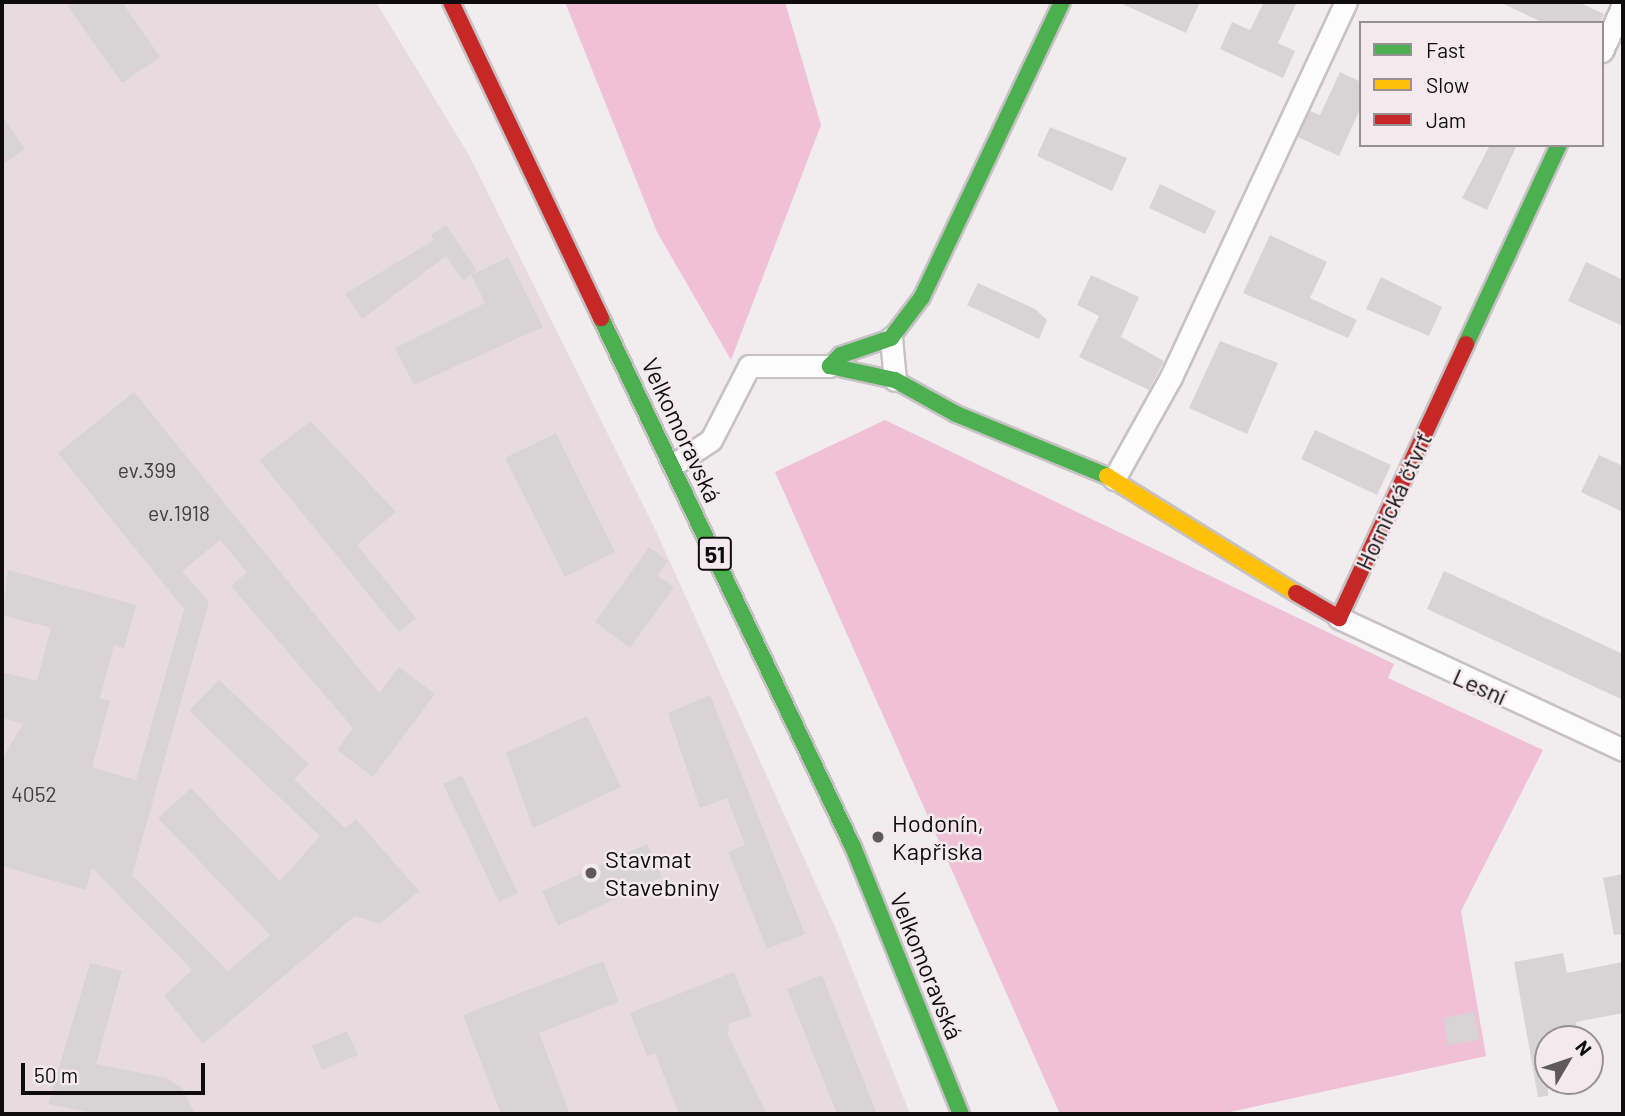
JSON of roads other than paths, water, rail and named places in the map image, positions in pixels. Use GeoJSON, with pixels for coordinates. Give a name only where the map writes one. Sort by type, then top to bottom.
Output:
{"type":"FeatureCollection","features":[{"type":"Feature","properties":{"kind":"street","name":"Velkomoravská"},"geometry":{"type":"LineString","coordinates":[[451,2],[859,859],[961,1114]]}},
{"type":"Feature","properties":{"kind":"street"},"geometry":{"type":"LineString","coordinates":[[831,366],[841,355],[891,338],[922,297],[1062,2]]}},
{"type":"Feature","properties":{"kind":"street"},"geometry":{"type":"LineString","coordinates":[[1114,479],[1171,377],[1346,2]]}},
{"type":"Feature","properties":{"kind":"street"},"geometry":{"type":"LineString","coordinates":[[1604,47],[1623,5]]}},
{"type":"Feature","properties":{"kind":"street","name":"Hornická čtvrť"},"geometry":{"type":"LineString","coordinates":[[1339,618],[1558,147]]}},
{"type":"Feature","properties":{"kind":"street"},"geometry":{"type":"LineString","coordinates":[[891,338],[895,380]]}},
{"type":"Feature","properties":{"kind":"street"},"geometry":{"type":"LineString","coordinates":[[673,465],[711,440],[749,366],[831,366],[895,380],[956,414],[1114,479],[1339,618]]}},
{"type":"Feature","properties":{"kind":"street","name":"Lesní"},"geometry":{"type":"LineString","coordinates":[[1339,618],[1623,750]]}},
{"type":"Feature","properties":{"kind":"place","name":"Hodonín, Kapřiska"},"geometry":{"type":"Point","coordinates":[878,837]}},
{"type":"Feature","properties":{"kind":"place","name":"Stavmat Stavebniny"},"geometry":{"type":"Point","coordinates":[591,873]}}]}
